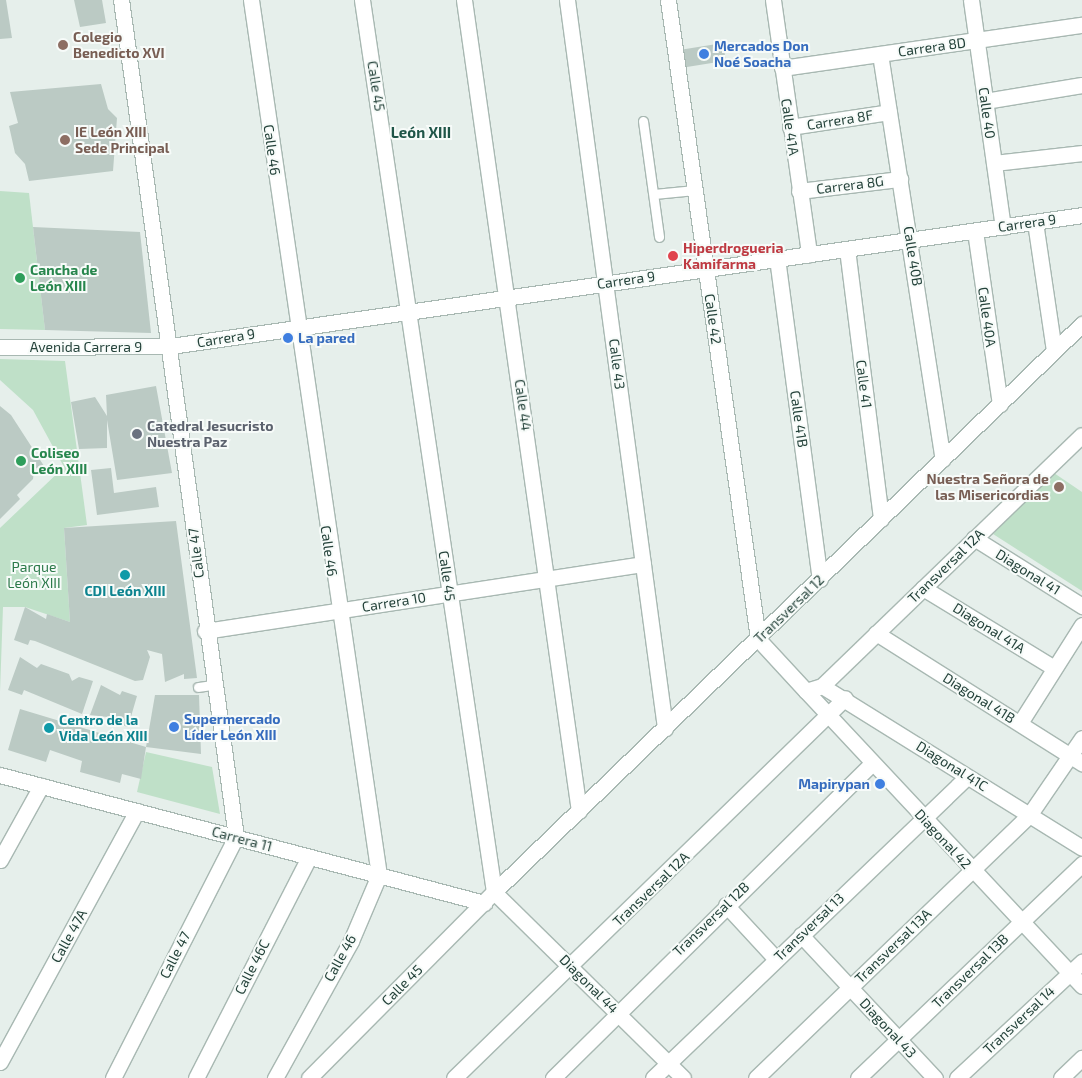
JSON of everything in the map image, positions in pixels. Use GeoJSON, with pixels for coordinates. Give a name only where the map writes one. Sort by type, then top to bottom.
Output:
{"type":"FeatureCollection","features":[{"type":"Feature","properties":{"kind":"street","name":"Calle 47"},"geometry":{"type":"LineString","coordinates":[[112,1078],[236,837],[206,686],[205,631],[171,346],[122,0]]}},
{"type":"Feature","properties":{"kind":"street","name":"Calle 46"},"geometry":{"type":"LineString","coordinates":[[251,0],[296,326],[379,875],[351,941],[275,1078]]}},
{"type":"Feature","properties":{"kind":"street","name":"Calle 45"},"geometry":{"type":"LineString","coordinates":[[309,1078],[494,892],[449,593],[410,310],[362,0]]}},
{"type":"Feature","properties":{"kind":"street","name":"Calle 44"},"geometry":{"type":"LineString","coordinates":[[464,0],[548,578],[579,811]]}},
{"type":"Feature","properties":{"kind":"street","name":"Calle 43"},"geometry":{"type":"LineString","coordinates":[[567,0],[665,728]]}},
{"type":"Feature","properties":{"kind":"street","name":"Calle 42"},"geometry":{"type":"LineString","coordinates":[[668,0],[758,639]]}},
{"type":"Feature","properties":{"kind":"street","name":"Calle 41A"},"geometry":{"type":"LineString","coordinates":[[773,0],[809,254]]}},
{"type":"Feature","properties":{"kind":"street","name":"Calle 40"},"geometry":{"type":"LineString","coordinates":[[971,0],[1003,227]]}},
{"type":"Feature","properties":{"kind":"street","name":"Carrera 8D"},"geometry":{"type":"LineString","coordinates":[[782,68],[1082,25]]}},
{"type":"Feature","properties":{"kind":"street","name":"Calle 40B"},"geometry":{"type":"LineString","coordinates":[[880,54],[943,459]]}},
{"type":"Feature","properties":{"kind":"street"},"geometry":{"type":"LineString","coordinates":[[985,101],[1082,84]]}},
{"type":"Feature","properties":{"kind":"street","name":"Carrera 8F"},"geometry":{"type":"LineString","coordinates":[[790,127],[890,112]]}},
{"type":"Feature","properties":{"kind":"street"},"geometry":{"type":"LineString","coordinates":[[994,163],[1082,153]]}},
{"type":"Feature","properties":{"kind":"street","name":"Carrera 8G"},"geometry":{"type":"LineString","coordinates":[[800,191],[900,179]]}},
{"type":"Feature","properties":{"kind":"street","name":"Carrera 9"},"geometry":{"type":"LineString","coordinates":[[171,346],[296,326],[1082,215]]}},
{"type":"Feature","properties":{"kind":"street"},"geometry":{"type":"LineString","coordinates":[[1036,222],[1054,351]]}},
{"type":"Feature","properties":{"kind":"street","name":"Calle 40A"},"geometry":{"type":"LineString","coordinates":[[975,231],[1000,404]]}},
{"type":"Feature","properties":{"kind":"street","name":"Calle 41"},"geometry":{"type":"LineString","coordinates":[[847,249],[881,519]]}},
{"type":"Feature","properties":{"kind":"street","name":"Calle 41B"},"geometry":{"type":"LineString","coordinates":[[778,258],[820,579]]}},
{"type":"Feature","properties":{"kind":"street","name":"Transversal 12"},"geometry":{"type":"LineString","coordinates":[[494,892],[1082,324]]}},
{"type":"Feature","properties":{"kind":"street","name":"Avenida Carrera 9"},"geometry":{"type":"LineString","coordinates":[[0,347],[171,346]]}},
{"type":"Feature","properties":{"kind":"street","name":"Transversal 12A"},"geometry":{"type":"LineString","coordinates":[[806,692],[822,686],[1082,435]]}},
{"type":"Feature","properties":{"kind":"street","name":"Diagonal 41"},"geometry":{"type":"LineString","coordinates":[[974,538],[1082,606]]}},
{"type":"Feature","properties":{"kind":"street","name":"Carrera 10"},"geometry":{"type":"LineString","coordinates":[[205,631],[642,564]]}},
{"type":"Feature","properties":{"kind":"street","name":"Diagonal 41A"},"geometry":{"type":"LineString","coordinates":[[923,588],[1054,668]]}},
{"type":"Feature","properties":{"kind":"street"},"geometry":{"type":"LineString","coordinates":[[1020,723],[1082,624]]}},
{"type":"Feature","properties":{"kind":"street","name":"Diagonal 41B"},"geometry":{"type":"LineString","coordinates":[[876,634],[1076,759]]}},
{"type":"Feature","properties":{"kind":"street"},"geometry":{"type":"LineString","coordinates":[[758,639],[806,692]]}},
{"type":"Feature","properties":{"kind":"street","name":"Diagonal 41C"},"geometry":{"type":"LineString","coordinates":[[822,686],[845,698],[967,777],[1030,814],[1082,848]]}},
{"type":"Feature","properties":{"kind":"street","name":"Diagonal 42"},"geometry":{"type":"LineString","coordinates":[[806,692],[1082,986]]}},
{"type":"Feature","properties":{"kind":"street","name":"Transversal 12A"},"geometry":{"type":"LineString","coordinates":[[454,1078],[572,966],[845,698]]}},
{"type":"Feature","properties":{"kind":"street"},"geometry":{"type":"LineString","coordinates":[[1030,814],[1076,759],[1082,738]]}},
{"type":"Feature","properties":{"kind":"street","name":"Transversal 12B"},"geometry":{"type":"LineString","coordinates":[[553,1078],[616,1011],[872,763]]}},
{"type":"Feature","properties":{"kind":"street","name":"Carrera 11"},"geometry":{"type":"LineString","coordinates":[[0,775],[484,903]]}},
{"type":"Feature","properties":{"kind":"street","name":"Transversal 13"},"geometry":{"type":"LineString","coordinates":[[652,1078],[967,777]]}},
{"type":"Feature","properties":{"kind":"street"},"geometry":{"type":"LineString","coordinates":[[0,860],[41,786]]}},
{"type":"Feature","properties":{"kind":"street","name":"Calle 47A"},"geometry":{"type":"LineString","coordinates":[[0,1062],[137,811]]}},
{"type":"Feature","properties":{"kind":"street","name":"Transversal 13A"},"geometry":{"type":"LineString","coordinates":[[756,1078],[1030,814]]}},
{"type":"Feature","properties":{"kind":"street","name":"Calle 46C"},"geometry":{"type":"LineString","coordinates":[[196,1078],[309,857]]}},
{"type":"Feature","properties":{"kind":"street","name":"Transversal 13B"},"geometry":{"type":"LineString","coordinates":[[858,1078],[1082,864]]}},
{"type":"Feature","properties":{"kind":"street","name":"Diagonal 44"},"geometry":{"type":"LineString","coordinates":[[494,892],[572,966],[683,1078]]}},
{"type":"Feature","properties":{"kind":"street"},"geometry":{"type":"LineString","coordinates":[[726,905],[776,959]]}},
{"type":"Feature","properties":{"kind":"street","name":"Diagonal 43"},"geometry":{"type":"LineString","coordinates":[[800,935],[935,1078]]}},
{"type":"Feature","properties":{"kind":"street","name":"Transversal 14"},"geometry":{"type":"LineString","coordinates":[[957,1078],[1082,962]]}},
{"type":"Feature","properties":{"kind":"street"},"geometry":{"type":"LineString","coordinates":[[1061,1078],[1082,1058]]}},
{"type":"Feature","properties":{"kind":"lane"},"geometry":{"type":"LineString","coordinates":[[643,121],[659,237]]}},
{"type":"Feature","properties":{"kind":"lane"},"geometry":{"type":"LineString","coordinates":[[654,194],[695,190]]}},
{"type":"Feature","properties":{"kind":"green space","name":"Cancha de León XIII"},"geometry":{"type":"Polygon","coordinates":[[[0,191],[29,193],[45,330],[0,329],[0,191]]]}},
{"type":"Feature","properties":{"kind":"green space","name":"Parque León XIII"},"geometry":{"type":"Polygon","coordinates":[[[0,359],[65,361],[87,525],[64,528],[70,622],[25,607],[3,607],[0,692],[0,528],[64,467],[33,410],[0,380],[0,359]]]}},
{"type":"Feature","properties":{"kind":"green space","name":"Nuestra Señora de las Misericordias"},"geometry":{"type":"Polygon","coordinates":[[[1054,473],[1082,492],[1082,591],[993,534],[1054,473]]]}},
{"type":"Feature","properties":{"kind":"green space"},"geometry":{"type":"Polygon","coordinates":[[[146,752],[212,767],[220,814],[137,792],[146,752]]]}},
{"type":"Feature","properties":{"kind":"building"},"geometry":{"type":"Polygon","coordinates":[[[0,0],[6,0],[12,38],[0,39],[0,0]]]}},
{"type":"Feature","properties":{"kind":"building"},"geometry":{"type":"Polygon","coordinates":[[[74,0],[102,0],[106,23],[80,27],[74,0]]]}},
{"type":"Feature","properties":{"kind":"building","name":"Mercados Don Noé Soacha"},"geometry":{"type":"Polygon","coordinates":[[[723,43],[726,61],[685,67],[683,49],[723,43]]]}},
{"type":"Feature","properties":{"kind":"building"},"geometry":{"type":"Polygon","coordinates":[[[101,84],[108,109],[117,118],[113,171],[29,181],[25,164],[15,153],[9,126],[18,123],[10,92],[101,84]]]}},
{"type":"Feature","properties":{"kind":"building"},"geometry":{"type":"Polygon","coordinates":[[[33,227],[140,232],[151,333],[45,330],[33,227]]]}},
{"type":"Feature","properties":{"kind":"building","name":"Catedral Jesucristo Nuestra Paz"},"geometry":{"type":"Polygon","coordinates":[[[156,386],[172,473],[117,480],[107,420],[107,448],[79,449],[71,402],[95,397],[107,416],[106,395],[156,386]]]}},
{"type":"Feature","properties":{"kind":"building","name":"Coliseo León XIII"},"geometry":{"type":"Polygon","coordinates":[[[0,406],[11,415],[44,466],[34,469],[33,479],[17,495],[20,499],[0,519],[0,406]]]}},
{"type":"Feature","properties":{"kind":"building"},"geometry":{"type":"Polygon","coordinates":[[[111,468],[114,493],[156,487],[159,507],[97,515],[91,470],[111,468]]]}},
{"type":"Feature","properties":{"kind":"building","name":"CDI León XIII"},"geometry":{"type":"Polygon","coordinates":[[[176,521],[197,678],[184,679],[184,674],[165,682],[162,654],[147,650],[150,657],[143,680],[135,681],[35,641],[30,640],[28,645],[14,640],[25,607],[46,619],[47,614],[70,622],[64,528],[176,521]]]}},
{"type":"Feature","properties":{"kind":"building"},"geometry":{"type":"Polygon","coordinates":[[[20,657],[37,668],[41,664],[69,674],[72,681],[79,677],[93,681],[82,714],[24,690],[22,695],[8,690],[20,657]]]}},
{"type":"Feature","properties":{"kind":"building"},"geometry":{"type":"Polygon","coordinates":[[[101,685],[120,695],[122,691],[137,696],[128,727],[115,723],[116,718],[90,715],[101,685]]]}},
{"type":"Feature","properties":{"kind":"building","name":"Supermercado Líder León XIII"},"geometry":{"type":"Polygon","coordinates":[[[155,695],[199,695],[201,754],[146,747],[155,695]]]}},
{"type":"Feature","properties":{"kind":"building","name":"Centro de la Vida León XIII"},"geometry":{"type":"Polygon","coordinates":[[[20,709],[146,747],[141,779],[122,774],[120,783],[80,772],[82,761],[50,750],[46,762],[8,750],[20,709]]]}},
{"type":"Feature","properties":{"kind":"place","name":"Colegio Benedicto XVI"},"geometry":{"type":"Point","coordinates":[63,45]}},
{"type":"Feature","properties":{"kind":"place","name":"Mercados Don Noé Soacha"},"geometry":{"type":"Point","coordinates":[704,54]}},
{"type":"Feature","properties":{"kind":"place","name":"IE León XIII Sede Principal"},"geometry":{"type":"Point","coordinates":[65,140]}},
{"type":"Feature","properties":{"kind":"place","name":"Hiperdrogueria Kamifarma"},"geometry":{"type":"Point","coordinates":[673,256]}},
{"type":"Feature","properties":{"kind":"place","name":"Cancha de León XIII"},"geometry":{"type":"Point","coordinates":[20,278]}},
{"type":"Feature","properties":{"kind":"place","name":"La pared"},"geometry":{"type":"Point","coordinates":[288,338]}},
{"type":"Feature","properties":{"kind":"place","name":"Catedral Jesucristo Nuestra Paz"},"geometry":{"type":"Point","coordinates":[137,434]}},
{"type":"Feature","properties":{"kind":"place","name":"Coliseo León XIII"},"geometry":{"type":"Point","coordinates":[21,461]}},
{"type":"Feature","properties":{"kind":"place","name":"Nuestra Señora de las Misericordias"},"geometry":{"type":"Point","coordinates":[1059,487]}},
{"type":"Feature","properties":{"kind":"place","name":"CDI León XIII"},"geometry":{"type":"Point","coordinates":[125,575]}},
{"type":"Feature","properties":{"kind":"place","name":"Supermercado Líder León XIII"},"geometry":{"type":"Point","coordinates":[174,727]}},
{"type":"Feature","properties":{"kind":"place","name":"Centro de la Vida León XIII"},"geometry":{"type":"Point","coordinates":[49,728]}},
{"type":"Feature","properties":{"kind":"place","name":"Mapirypan"},"geometry":{"type":"Point","coordinates":[880,784]}},
{"type":"Feature","properties":{"kind":"district","name":"León XIII"},"geometry":{"type":"Point","coordinates":[421,133]}}]}
